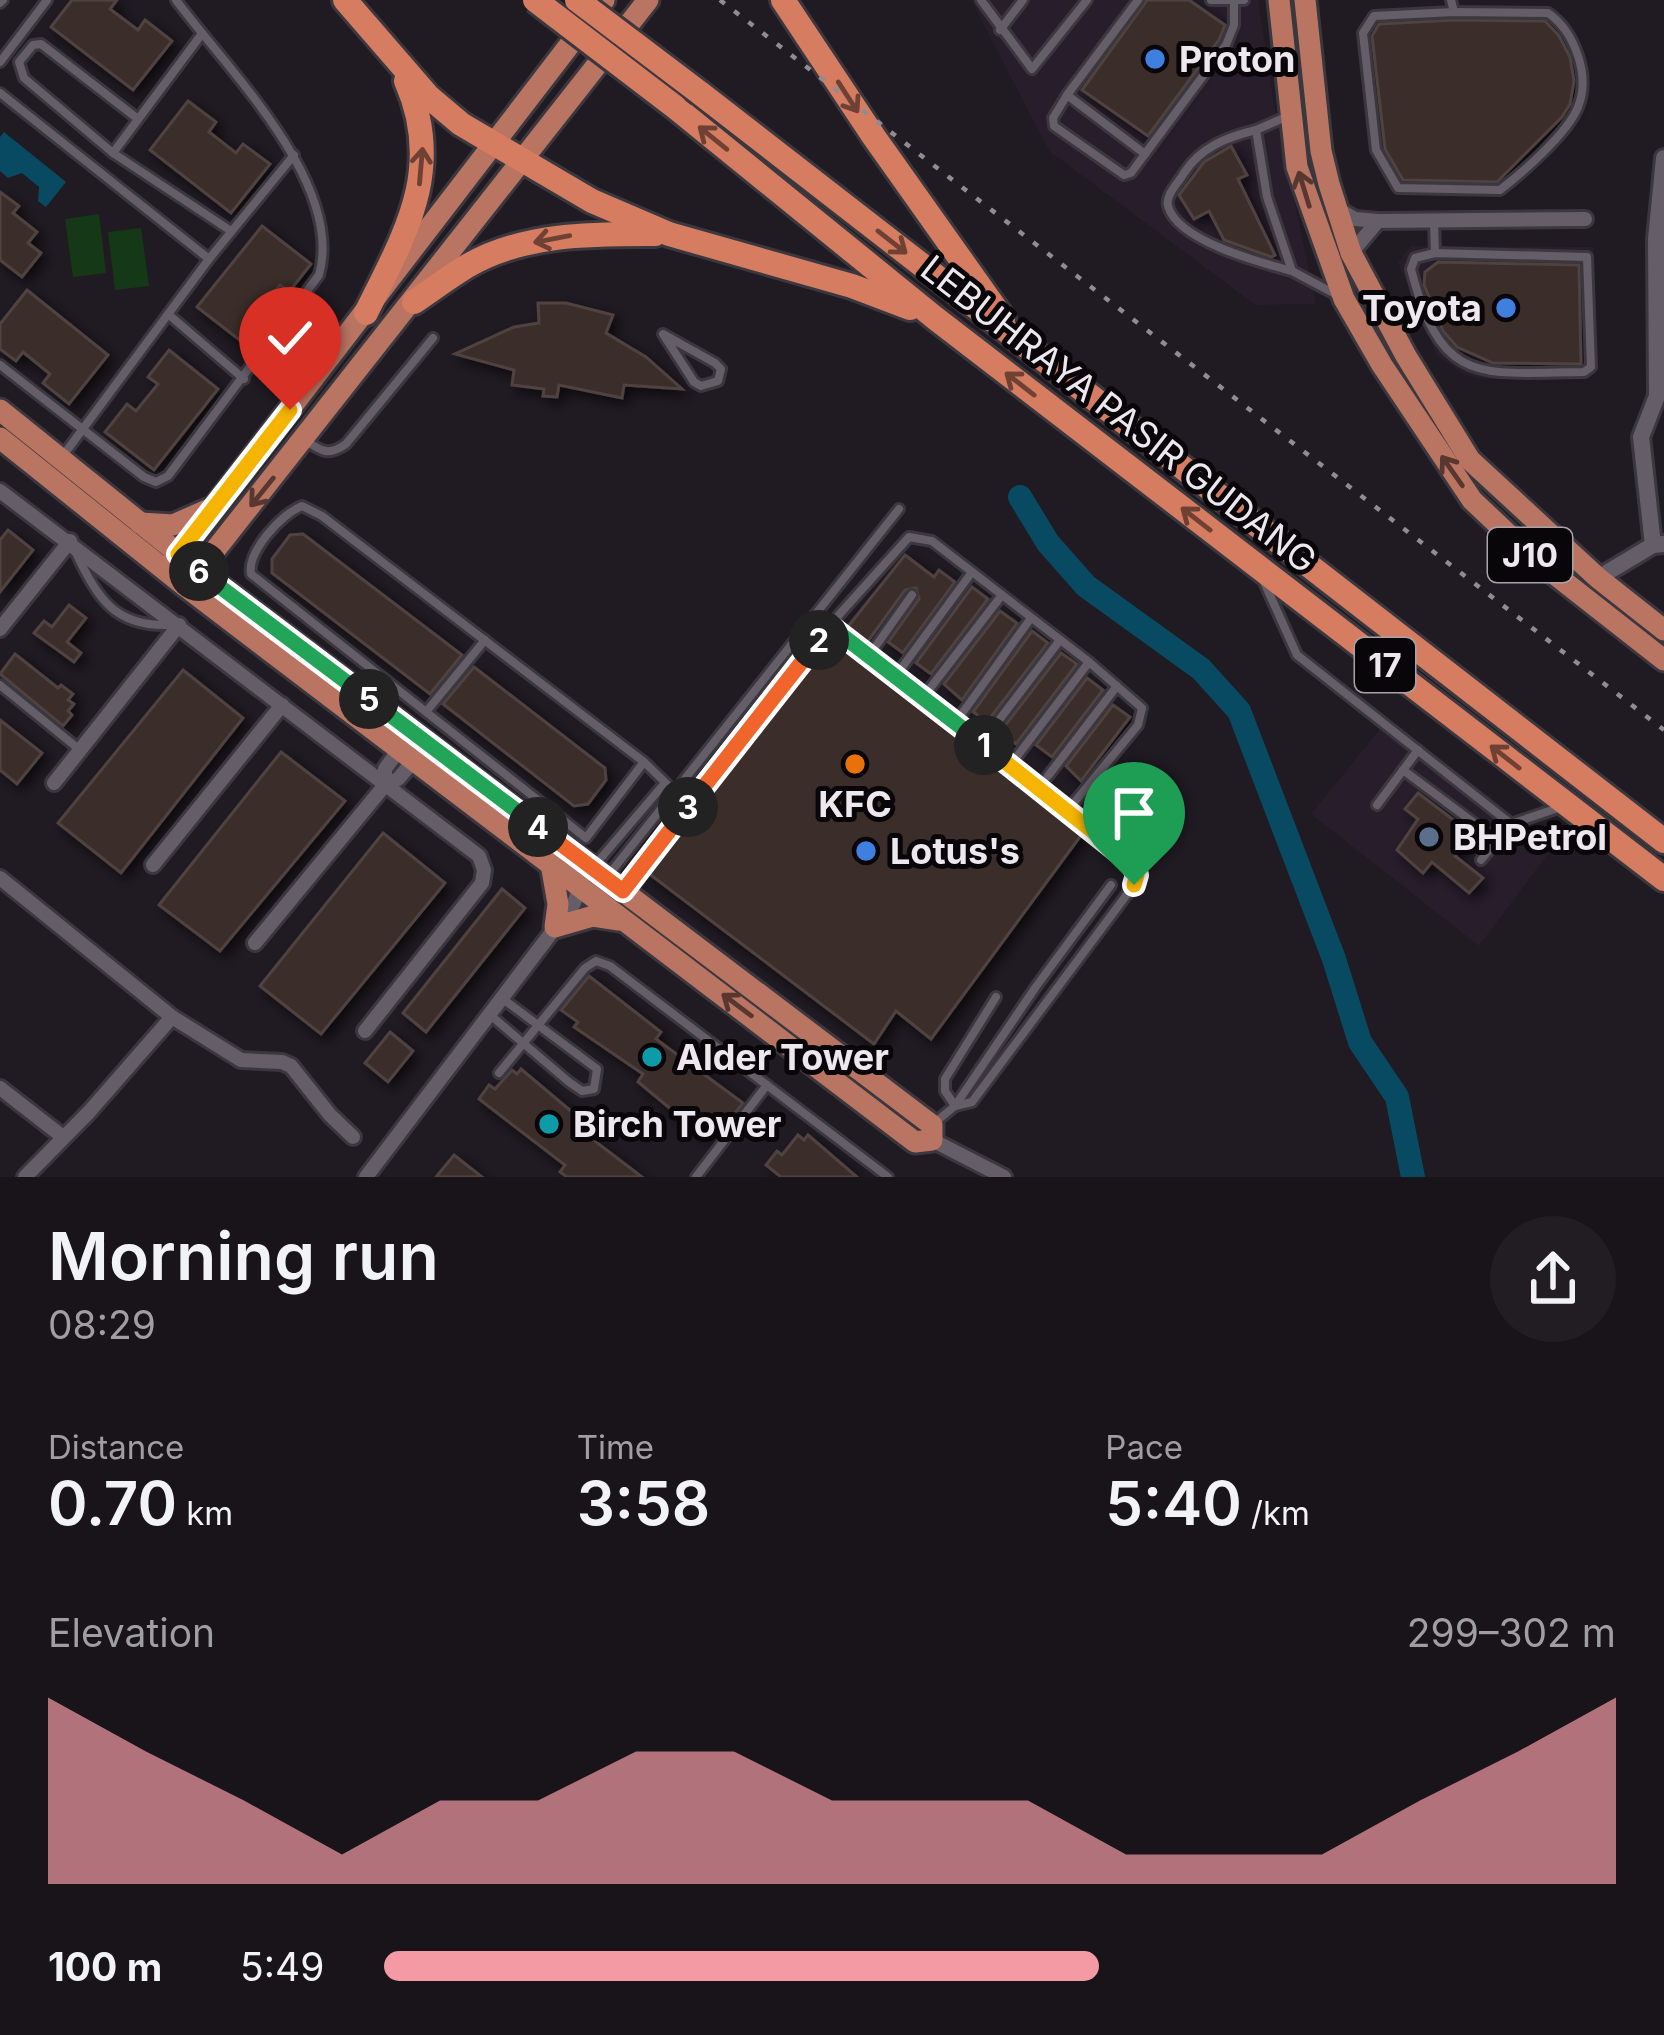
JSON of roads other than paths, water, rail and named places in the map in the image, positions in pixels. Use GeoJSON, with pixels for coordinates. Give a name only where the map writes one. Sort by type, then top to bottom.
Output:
{"type":"FeatureCollection","features":[{"type":"Feature","properties":{"kind":"highway"},"geometry":{"type":"LineString","coordinates":[[345,0],[398,62],[461,124],[521,163],[669,234],[852,286],[934,318]]}},
{"type":"Feature","properties":{"kind":"highway","name":"LEBUHRAYA PASIR GUDANG"},"geometry":{"type":"LineString","coordinates":[[535,0],[934,318],[1664,879]]}},
{"type":"Feature","properties":{"kind":"highway","name":"LEBUHRAYA PASIR GUDANG"},"geometry":{"type":"LineString","coordinates":[[577,0],[1664,841]]}},
{"type":"Feature","properties":{"kind":"highway"},"geometry":{"type":"LineString","coordinates":[[783,0],[1019,341]]}},
{"type":"Feature","properties":{"kind":"highway"},"geometry":{"type":"LineString","coordinates":[[366,313],[410,222],[424,157],[416,104],[398,62]]}},
{"type":"Feature","properties":{"kind":"highway"},"geometry":{"type":"LineString","coordinates":[[413,302],[472,263],[518,246],[576,234],[669,234]]}},
{"type":"Feature","properties":{"kind":"main road"},"geometry":{"type":"LineString","coordinates":[[172,562],[604,0]]}},
{"type":"Feature","properties":{"kind":"main road"},"geometry":{"type":"LineString","coordinates":[[192,578],[648,0]]}},
{"type":"Feature","properties":{"kind":"main road","name":"J10"},"geometry":{"type":"LineString","coordinates":[[1279,0],[1297,167],[1344,299],[1472,500],[1529,554],[1664,660]]}},
{"type":"Feature","properties":{"kind":"main road","name":"J10"},"geometry":{"type":"LineString","coordinates":[[1311,4],[1321,152],[1336,208],[1352,253],[1406,356],[1470,460],[1598,578],[1664,630]]}},
{"type":"Feature","properties":{"kind":"main road"},"geometry":{"type":"LineString","coordinates":[[0,410],[139,523],[172,562]]}},
{"type":"Feature","properties":{"kind":"main road"},"geometry":{"type":"LineString","coordinates":[[0,438],[172,562],[192,578],[413,747],[505,802],[594,887],[626,921],[914,1142],[932,1132],[594,887],[550,864],[413,747],[288,636],[235,597],[192,578]]}},
{"type":"Feature","properties":{"kind":"main road"},"geometry":{"type":"LineString","coordinates":[[139,523],[173,525],[213,507]]}},
{"type":"Feature","properties":{"kind":"main road"},"geometry":{"type":"LineString","coordinates":[[229,533],[221,569],[235,597]]}},
{"type":"Feature","properties":{"kind":"main road"},"geometry":{"type":"LineString","coordinates":[[550,864],[558,904],[555,927],[593,916],[626,921]]}},
{"type":"Feature","properties":{"kind":"street"},"geometry":{"type":"LineString","coordinates":[[1598,578],[1659,544],[1641,437],[1661,396],[1656,238],[1664,158]]}},
{"type":"Feature","properties":{"kind":"street"},"geometry":{"type":"LineString","coordinates":[[1336,208],[1355,219],[1378,221],[1585,219]]}},
{"type":"Feature","properties":{"kind":"street"},"geometry":{"type":"LineString","coordinates":[[1352,253],[1378,221]]}},
{"type":"Feature","properties":{"kind":"street"},"geometry":{"type":"LineString","coordinates":[[0,491],[282,705],[389,778],[479,856],[483,876],[365,1031]]}},
{"type":"Feature","properties":{"kind":"street"},"geometry":{"type":"LineString","coordinates":[[0,629],[70,541]]}},
{"type":"Feature","properties":{"kind":"street"},"geometry":{"type":"LineString","coordinates":[[54,783],[179,625]]}},
{"type":"Feature","properties":{"kind":"street"},"geometry":{"type":"LineString","coordinates":[[153,865],[282,705]]}},
{"type":"Feature","properties":{"kind":"street"},"geometry":{"type":"LineString","coordinates":[[255,943],[413,747]]}},
{"type":"Feature","properties":{"kind":"street"},"geometry":{"type":"LineString","coordinates":[[0,878],[172,1017],[241,1060],[291,1066],[353,1137]]}},
{"type":"Feature","properties":{"kind":"street"},"geometry":{"type":"LineString","coordinates":[[366,1177],[555,927],[594,887]]}},
{"type":"Feature","properties":{"kind":"street"},"geometry":{"type":"LineString","coordinates":[[25,1177],[172,1017]]}},
{"type":"Feature","properties":{"kind":"street"},"geometry":{"type":"LineString","coordinates":[[0,1088],[63,1137]]}},
{"type":"Feature","properties":{"kind":"street"},"geometry":{"type":"LineString","coordinates":[[932,1132],[1004,1177]]}},
{"type":"Feature","properties":{"kind":"lane"},"geometry":{"type":"LineString","coordinates":[[0,62],[46,0]]}},
{"type":"Feature","properties":{"kind":"lane"},"geometry":{"type":"LineString","coordinates":[[0,365],[156,482],[169,476],[319,274],[324,238],[315,196],[295,155],[176,0]]}},
{"type":"Feature","properties":{"kind":"lane"},"geometry":{"type":"LineString","coordinates":[[1000,30],[1023,0]]}},
{"type":"Feature","properties":{"kind":"lane"},"geometry":{"type":"LineString","coordinates":[[984,2],[1032,69],[1088,0]]}},
{"type":"Feature","properties":{"kind":"lane"},"geometry":{"type":"LineString","coordinates":[[1138,0],[1054,118],[1054,126],[1124,175],[1131,173],[1226,45],[1234,25],[1234,0]]}},
{"type":"Feature","properties":{"kind":"lane"},"geometry":{"type":"LineString","coordinates":[[1211,0],[1244,0]]}},
{"type":"Feature","properties":{"kind":"lane"},"geometry":{"type":"LineString","coordinates":[[1447,0],[1450,12]]}},
{"type":"Feature","properties":{"kind":"lane"},"geometry":{"type":"LineString","coordinates":[[1450,12],[1548,13],[1569,31],[1574,42],[1580,105],[1531,164],[1500,190],[1397,188],[1376,150],[1364,33],[1368,21],[1374,16],[1450,12]]}},
{"type":"Feature","properties":{"kind":"lane"},"geometry":{"type":"LineString","coordinates":[[113,153],[201,35]]}},
{"type":"Feature","properties":{"kind":"lane"},"geometry":{"type":"LineString","coordinates":[[138,119],[41,44],[33,45],[20,62],[24,78],[113,153],[231,231]]}},
{"type":"Feature","properties":{"kind":"lane"},"geometry":{"type":"LineString","coordinates":[[0,93],[209,259]]}},
{"type":"Feature","properties":{"kind":"lane"},"geometry":{"type":"LineString","coordinates":[[1067,95],[1145,154]]}},
{"type":"Feature","properties":{"kind":"lane"},"geometry":{"type":"LineString","coordinates":[[1290,115],[1211,146],[1193,159],[1168,197],[1168,206],[1216,249],[1292,272],[1344,299]]}},
{"type":"Feature","properties":{"kind":"lane"},"geometry":{"type":"LineString","coordinates":[[1256,130],[1267,197],[1292,272]]}},
{"type":"Feature","properties":{"kind":"lane"},"geometry":{"type":"LineString","coordinates":[[61,458],[209,259],[295,155]]}},
{"type":"Feature","properties":{"kind":"lane"},"geometry":{"type":"LineString","coordinates":[[1434,221],[1435,253]]}},
{"type":"Feature","properties":{"kind":"lane"},"geometry":{"type":"LineString","coordinates":[[1435,253],[1587,257],[1591,367],[1584,372],[1500,373],[1459,362],[1429,318],[1411,269],[1415,258],[1435,253]]}},
{"type":"Feature","properties":{"kind":"lane"},"geometry":{"type":"LineString","coordinates":[[168,314],[244,380]]}},
{"type":"Feature","properties":{"kind":"lane"},"geometry":{"type":"LineString","coordinates":[[663,334],[715,363],[721,369],[718,381],[712,386],[694,382],[663,334]]}},
{"type":"Feature","properties":{"kind":"lane"},"geometry":{"type":"LineString","coordinates":[[304,439],[322,452],[334,452],[346,444],[434,338]]}},
{"type":"Feature","properties":{"kind":"lane"},"geometry":{"type":"LineString","coordinates":[[644,762],[586,838],[251,574],[249,567],[288,512],[302,506],[322,516],[644,762],[675,792]]}},
{"type":"Feature","properties":{"kind":"lane"},"geometry":{"type":"LineString","coordinates":[[594,887],[899,509]]}},
{"type":"Feature","properties":{"kind":"lane"},"geometry":{"type":"LineString","coordinates":[[594,887],[909,537],[932,541],[1142,708],[1142,717],[1068,810]]}},
{"type":"Feature","properties":{"kind":"lane"},"geometry":{"type":"LineString","coordinates":[[70,541],[96,592],[128,620],[179,625]]}},
{"type":"Feature","properties":{"kind":"lane"},"geometry":{"type":"LineString","coordinates":[[1256,565],[1297,656],[1511,824]]}},
{"type":"Feature","properties":{"kind":"lane"},"geometry":{"type":"LineString","coordinates":[[899,671],[972,572]]}},
{"type":"Feature","properties":{"kind":"lane"},"geometry":{"type":"LineString","coordinates":[[868,657],[912,595]]}},
{"type":"Feature","properties":{"kind":"lane"},"geometry":{"type":"LineString","coordinates":[[926,692],[1002,595]]}},
{"type":"Feature","properties":{"kind":"lane"},"geometry":{"type":"LineString","coordinates":[[959,717],[1031,618]]}},
{"type":"Feature","properties":{"kind":"lane"},"geometry":{"type":"LineString","coordinates":[[830,626],[868,657],[899,671],[1044,782],[1068,810],[1131,862],[1137,875],[972,1102],[956,1106]]}},
{"type":"Feature","properties":{"kind":"lane"},"geometry":{"type":"LineString","coordinates":[[288,636],[325,633]]}},
{"type":"Feature","properties":{"kind":"lane"},"geometry":{"type":"LineString","coordinates":[[426,712],[485,640]]}},
{"type":"Feature","properties":{"kind":"lane"},"geometry":{"type":"LineString","coordinates":[[986,738],[1060,640]]}},
{"type":"Feature","properties":{"kind":"lane"},"geometry":{"type":"LineString","coordinates":[[1014,760],[1089,662]]}},
{"type":"Feature","properties":{"kind":"lane"},"geometry":{"type":"LineString","coordinates":[[0,686],[80,751]]}},
{"type":"Feature","properties":{"kind":"lane"},"geometry":{"type":"LineString","coordinates":[[1044,782],[1117,686]]}},
{"type":"Feature","properties":{"kind":"lane"},"geometry":{"type":"LineString","coordinates":[[1377,806],[1418,751]]}},
{"type":"Feature","properties":{"kind":"lane"},"geometry":{"type":"LineString","coordinates":[[496,767],[505,802]]}},
{"type":"Feature","properties":{"kind":"lane"},"geometry":{"type":"LineString","coordinates":[[1403,770],[1497,840]]}},
{"type":"Feature","properties":{"kind":"lane"},"geometry":{"type":"LineString","coordinates":[[594,887],[664,784]]}},
{"type":"Feature","properties":{"kind":"lane"},"geometry":{"type":"LineString","coordinates":[[1481,860],[1511,824],[1568,805]]}},
{"type":"Feature","properties":{"kind":"lane"},"geometry":{"type":"LineString","coordinates":[[932,1132],[956,1106],[1111,885]]}},
{"type":"Feature","properties":{"kind":"lane"},"geometry":{"type":"LineString","coordinates":[[499,1072],[585,968],[596,961],[610,966],[888,1177]]}},
{"type":"Feature","properties":{"kind":"lane"},"geometry":{"type":"LineString","coordinates":[[956,1106],[945,1091],[945,1078],[996,997]]}},
{"type":"Feature","properties":{"kind":"lane"},"geometry":{"type":"LineString","coordinates":[[489,1014],[582,1091],[594,1089],[597,1069],[502,998]]}},
{"type":"Feature","properties":{"kind":"lane"},"geometry":{"type":"LineString","coordinates":[[696,1177],[766,1085]]}},
{"type":"Feature","properties":{"kind":"water"},"geometry":{"type":"Polygon","coordinates":[[[4,132],[66,182],[46,207],[38,201],[39,187],[22,173],[8,178],[0,171],[4,132]]]}},
{"type":"Feature","properties":{"kind":"waterway"},"geometry":{"type":"LineString","coordinates":[[1020,497],[1048,543],[1086,586],[1201,669],[1239,711],[1334,959],[1360,1042],[1397,1097],[1413,1177]]}},
{"type":"Feature","properties":{"kind":"railway"},"geometry":{"type":"LineString","coordinates":[[720,0],[1664,730]]}},
{"type":"Feature","properties":{"kind":"place","name":"Proton"},"geometry":{"type":"Point","coordinates":[1155,59]}},
{"type":"Feature","properties":{"kind":"place","name":"Toyota"},"geometry":{"type":"Point","coordinates":[1506,308]}},
{"type":"Feature","properties":{"kind":"place","name":"KFC"},"geometry":{"type":"Point","coordinates":[855,764]}},
{"type":"Feature","properties":{"kind":"place","name":"BHPetrol"},"geometry":{"type":"Point","coordinates":[1429,837]}},
{"type":"Feature","properties":{"kind":"place","name":"Lotus's"},"geometry":{"type":"Point","coordinates":[866,851]}},
{"type":"Feature","properties":{"kind":"place","name":"Alder Tower"},"geometry":{"type":"Point","coordinates":[652,1057]}},
{"type":"Feature","properties":{"kind":"place","name":"Birch Tower"},"geometry":{"type":"Point","coordinates":[549,1124]}}]}
